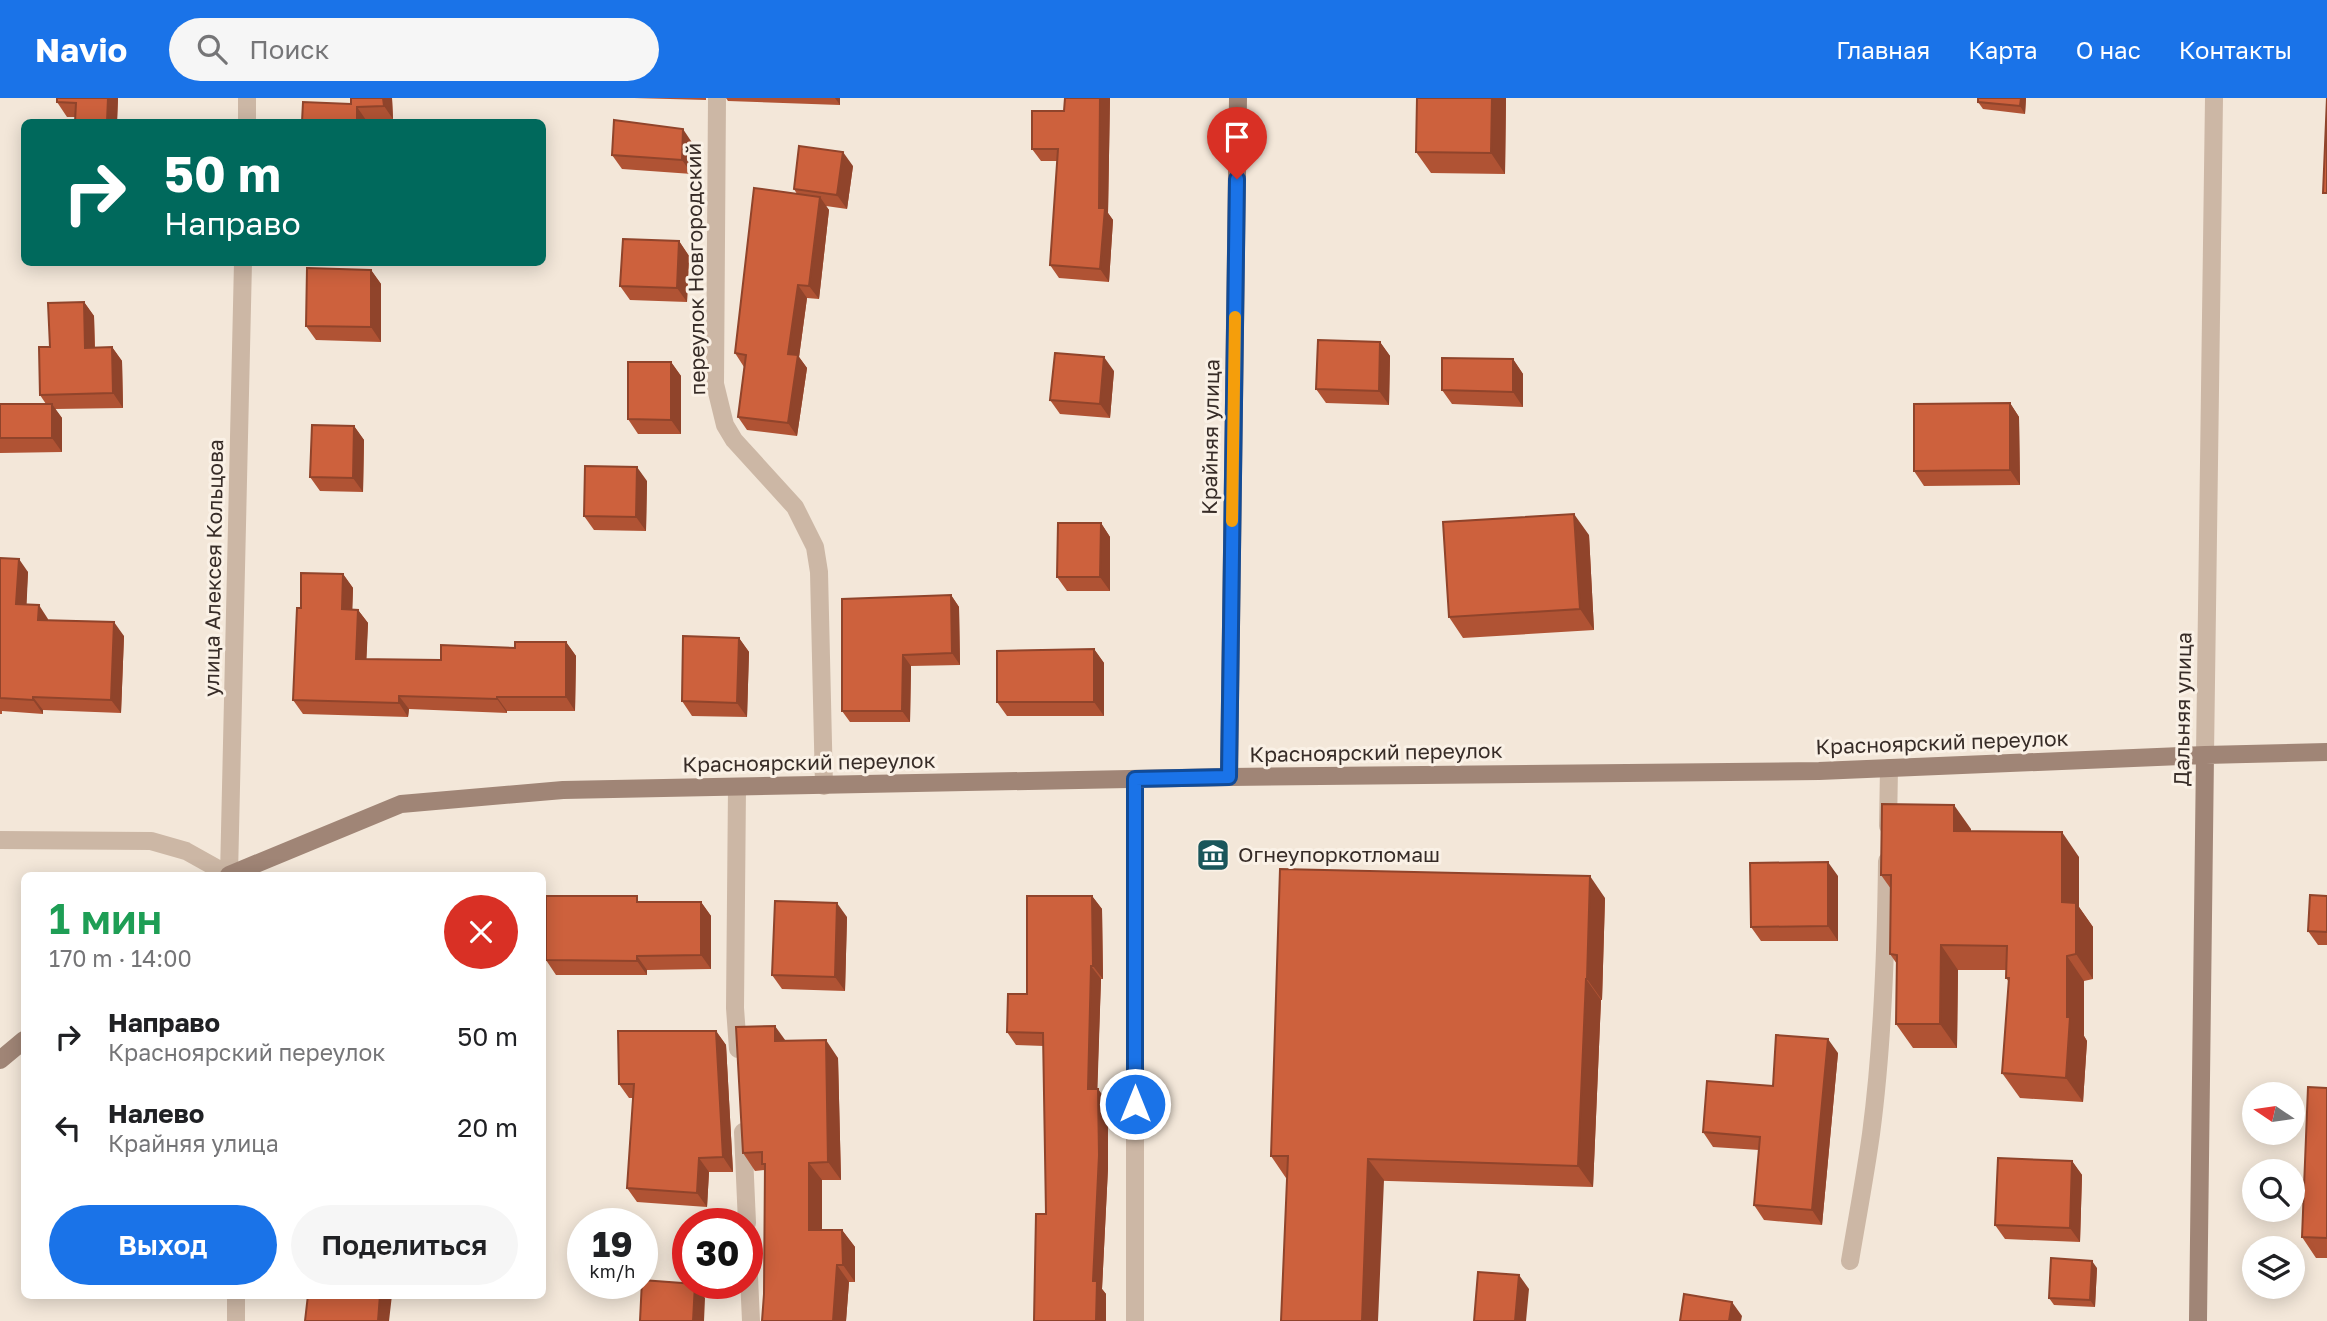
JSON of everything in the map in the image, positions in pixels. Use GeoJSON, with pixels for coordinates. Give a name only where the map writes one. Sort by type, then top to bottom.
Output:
{"type":"FeatureCollection","features":[{"type":"Feature","properties":{"kind":"main road","name":"Крайняя улица"},"geometry":{"type":"LineString","coordinates":[[1229,777],[1238,98]]}},
{"type":"Feature","properties":{"kind":"main road","name":"Красноярский переулок"},"geometry":{"type":"LineString","coordinates":[[236,872],[401,804],[563,790],[1229,777],[1805,771],[2327,752]]}},
{"type":"Feature","properties":{"kind":"main road","name":"Дальняя улица"},"geometry":{"type":"LineString","coordinates":[[2198,1321],[2205,755]]}},
{"type":"Feature","properties":{"kind":"main road"},"geometry":{"type":"LineString","coordinates":[[0,1060],[21,1042]]}},
{"type":"Feature","properties":{"kind":"street"},"geometry":{"type":"LineString","coordinates":[[247,98],[247,119]]}},
{"type":"Feature","properties":{"kind":"street","name":"переулок Новгородский"},"geometry":{"type":"LineString","coordinates":[[717,98],[715,384],[725,425],[795,508],[815,547],[819,572],[824,786]]}},
{"type":"Feature","properties":{"kind":"street","name":"Дальняя улица"},"geometry":{"type":"LineString","coordinates":[[2205,755],[2214,98]]}},
{"type":"Feature","properties":{"kind":"street","name":"улица Алексея Кольцова"},"geometry":{"type":"LineString","coordinates":[[229,872],[243,266]]}},
{"type":"Feature","properties":{"kind":"street"},"geometry":{"type":"LineString","coordinates":[[1850,1261],[1871,1133],[1879,1060],[1886,937],[1889,768]]}},
{"type":"Feature","properties":{"kind":"street"},"geometry":{"type":"LineString","coordinates":[[1135,779],[1135,1321]]}},
{"type":"Feature","properties":{"kind":"street"},"geometry":{"type":"LineString","coordinates":[[737,787],[735,1008],[738,1062]]}},
{"type":"Feature","properties":{"kind":"street"},"geometry":{"type":"LineString","coordinates":[[0,840],[151,841],[186,851],[224,872]]}},
{"type":"Feature","properties":{"kind":"street"},"geometry":{"type":"LineString","coordinates":[[742,1116],[746,1208]]}},
{"type":"Feature","properties":{"kind":"street"},"geometry":{"type":"LineString","coordinates":[[236,1299],[236,1321]]}},
{"type":"Feature","properties":{"kind":"street"},"geometry":{"type":"LineString","coordinates":[[750,1299],[751,1321]]}},
{"type":"Feature","properties":{"kind":"building"},"geometry":{"type":"Polygon","coordinates":[[[57,98],[108,98],[107,119],[75,119],[76,103],[57,102],[57,98]]]}},
{"type":"Feature","properties":{"kind":"building"},"geometry":{"type":"Polygon","coordinates":[[[351,98],[383,98],[384,106],[357,107],[357,119],[302,119],[303,102],[351,104],[351,98]]]}},
{"type":"Feature","properties":{"kind":"building"},"geometry":{"type":"Polygon","coordinates":[[[1065,98],[1100,98],[1099,208],[1105,208],[1100,269],[1050,265],[1058,149],[1032,149],[1032,111],[1064,111],[1065,98]]]}},
{"type":"Feature","properties":{"kind":"building"},"geometry":{"type":"Polygon","coordinates":[[[1417,98],[1492,98],[1491,153],[1416,152],[1417,98]]]}},
{"type":"Feature","properties":{"kind":"building"},"geometry":{"type":"Polygon","coordinates":[[[1978,98],[2021,98],[2020,106],[1978,102],[1978,98]]]}},
{"type":"Feature","properties":{"kind":"building"},"geometry":{"type":"Polygon","coordinates":[[[2327,98],[2327,193],[2323,193],[2327,98]]]}},
{"type":"Feature","properties":{"kind":"building"},"geometry":{"type":"Polygon","coordinates":[[[614,120],[683,129],[682,160],[612,155],[614,120]]]}},
{"type":"Feature","properties":{"kind":"building"},"geometry":{"type":"Polygon","coordinates":[[[799,146],[843,152],[837,195],[794,189],[799,146]]]}},
{"type":"Feature","properties":{"kind":"building"},"geometry":{"type":"Polygon","coordinates":[[[754,188],[820,197],[809,286],[798,285],[788,354],[798,355],[788,423],[738,417],[746,355],[735,353],[754,188]]]}},
{"type":"Feature","properties":{"kind":"building"},"geometry":{"type":"Polygon","coordinates":[[[623,239],[679,241],[677,288],[620,286],[623,239]]]}},
{"type":"Feature","properties":{"kind":"building"},"geometry":{"type":"Polygon","coordinates":[[[307,268],[371,270],[371,327],[306,326],[307,268]]]}},
{"type":"Feature","properties":{"kind":"building"},"geometry":{"type":"Polygon","coordinates":[[[84,302],[85,348],[112,347],[113,393],[40,395],[39,347],[50,347],[48,303],[84,302]]]}},
{"type":"Feature","properties":{"kind":"building"},"geometry":{"type":"Polygon","coordinates":[[[1318,340],[1380,342],[1379,391],[1316,389],[1318,340]]]}},
{"type":"Feature","properties":{"kind":"building"},"geometry":{"type":"Polygon","coordinates":[[[1055,353],[1104,357],[1100,404],[1050,400],[1055,353]]]}},
{"type":"Feature","properties":{"kind":"building"},"geometry":{"type":"Polygon","coordinates":[[[1442,358],[1513,359],[1513,392],[1442,390],[1442,358]]]}},
{"type":"Feature","properties":{"kind":"building"},"geometry":{"type":"Polygon","coordinates":[[[628,362],[671,362],[671,420],[628,419],[628,362]]]}},
{"type":"Feature","properties":{"kind":"building"},"geometry":{"type":"Polygon","coordinates":[[[2010,403],[2010,470],[1914,471],[1914,404],[2010,403]]]}},
{"type":"Feature","properties":{"kind":"building"},"geometry":{"type":"Polygon","coordinates":[[[0,404],[52,404],[52,438],[0,438],[0,404]]]}},
{"type":"Feature","properties":{"kind":"building"},"geometry":{"type":"Polygon","coordinates":[[[312,425],[354,426],[353,478],[310,477],[312,425]]]}},
{"type":"Feature","properties":{"kind":"building"},"geometry":{"type":"Polygon","coordinates":[[[585,466],[637,467],[636,517],[584,516],[585,466]]]}},
{"type":"Feature","properties":{"kind":"building"},"geometry":{"type":"Polygon","coordinates":[[[1574,514],[1580,609],[1449,617],[1443,522],[1574,514]]]}},
{"type":"Feature","properties":{"kind":"building"},"geometry":{"type":"Polygon","coordinates":[[[1058,523],[1101,523],[1100,577],[1057,577],[1058,523]]]}},
{"type":"Feature","properties":{"kind":"building"},"geometry":{"type":"Polygon","coordinates":[[[0,558],[19,559],[16,604],[39,605],[38,620],[114,622],[111,700],[0,698],[0,558]]]}},
{"type":"Feature","properties":{"kind":"building"},"geometry":{"type":"Polygon","coordinates":[[[301,573],[343,574],[342,609],[358,610],[356,659],[441,660],[441,645],[515,648],[515,642],[566,642],[566,697],[497,699],[399,696],[399,703],[293,700],[297,608],[301,608],[301,573]]]}},
{"type":"Feature","properties":{"kind":"building"},"geometry":{"type":"Polygon","coordinates":[[[951,595],[952,653],[903,655],[902,711],[842,711],[842,599],[951,595]]]}},
{"type":"Feature","properties":{"kind":"building"},"geometry":{"type":"Polygon","coordinates":[[[683,636],[739,638],[737,703],[682,701],[683,636]]]}},
{"type":"Feature","properties":{"kind":"building"},"geometry":{"type":"Polygon","coordinates":[[[1094,649],[1094,702],[997,702],[997,651],[1094,649]]]}},
{"type":"Feature","properties":{"kind":"building"},"geometry":{"type":"Polygon","coordinates":[[[1882,804],[1954,805],[1954,831],[2062,832],[2062,902],[2076,903],[2076,954],[2067,956],[2067,1017],[2070,1017],[2066,1078],[2002,1073],[2009,978],[2006,978],[2007,946],[1941,945],[1940,1024],[1896,1024],[1897,955],[1890,954],[1891,875],[1881,875],[1882,804]]]}},
{"type":"Feature","properties":{"kind":"building"},"geometry":{"type":"Polygon","coordinates":[[[1828,862],[1828,926],[1751,927],[1750,863],[1828,862]]]}},
{"type":"Feature","properties":{"kind":"building"},"geometry":{"type":"Polygon","coordinates":[[[1280,869],[1590,876],[1578,1166],[1368,1159],[1362,1321],[1281,1321],[1288,1156],[1271,1156],[1280,869]]]}},
{"type":"Feature","properties":{"kind":"building"},"geometry":{"type":"Polygon","coordinates":[[[2310,895],[2327,896],[2327,932],[2308,931],[2310,895]]]}},
{"type":"Feature","properties":{"kind":"building"},"geometry":{"type":"Polygon","coordinates":[[[546,896],[637,896],[637,902],[701,902],[701,955],[637,956],[637,961],[546,960],[546,896]]]}},
{"type":"Feature","properties":{"kind":"building"},"geometry":{"type":"Polygon","coordinates":[[[1027,896],[1092,896],[1093,966],[1088,1089],[1098,1089],[1099,1155],[1093,1281],[1097,1281],[1096,1321],[1034,1321],[1036,1214],[1046,1214],[1043,1033],[1007,1032],[1008,994],[1027,994],[1027,896]]]}},
{"type":"Feature","properties":{"kind":"building"},"geometry":{"type":"Polygon","coordinates":[[[775,901],[837,903],[835,977],[772,975],[775,901]]]}},
{"type":"Feature","properties":{"kind":"building"},"geometry":{"type":"Polygon","coordinates":[[[775,1026],[775,1041],[826,1040],[828,1162],[809,1163],[809,1230],[842,1230],[843,1265],[837,1265],[833,1321],[762,1321],[765,1164],[762,1164],[762,1152],[743,1153],[736,1027],[775,1026]]]}},
{"type":"Feature","properties":{"kind":"building"},"geometry":{"type":"Polygon","coordinates":[[[618,1031],[716,1031],[723,1157],[699,1158],[697,1193],[627,1188],[634,1084],[619,1084],[618,1031]]]}},
{"type":"Feature","properties":{"kind":"building"},"geometry":{"type":"Polygon","coordinates":[[[1776,1035],[1828,1039],[1812,1210],[1754,1205],[1760,1137],[1703,1132],[1707,1081],[1773,1086],[1776,1035]]]}},
{"type":"Feature","properties":{"kind":"building"},"geometry":{"type":"Polygon","coordinates":[[[2308,1087],[2327,1088],[2327,1238],[2302,1236],[2303,1222],[2305,1222],[2308,1087]]]}},
{"type":"Feature","properties":{"kind":"building"},"geometry":{"type":"Polygon","coordinates":[[[1998,1158],[2072,1161],[2070,1228],[1995,1225],[1998,1158]]]}},
{"type":"Feature","properties":{"kind":"building"},"geometry":{"type":"Polygon","coordinates":[[[2051,1258],[2092,1261],[2090,1300],[2049,1298],[2051,1258]]]}},
{"type":"Feature","properties":{"kind":"building"},"geometry":{"type":"Polygon","coordinates":[[[1478,1272],[1519,1275],[1515,1321],[1474,1321],[1478,1272]]]}},
{"type":"Feature","properties":{"kind":"building"},"geometry":{"type":"Polygon","coordinates":[[[658,1281],[672,1282],[672,1299],[694,1299],[693,1321],[640,1321],[641,1299],[658,1299],[658,1281]]]}},
{"type":"Feature","properties":{"kind":"building"},"geometry":{"type":"Polygon","coordinates":[[[1684,1294],[1732,1302],[1729,1321],[1680,1321],[1684,1294]]]}},
{"type":"Feature","properties":{"kind":"building"},"geometry":{"type":"Polygon","coordinates":[[[308,1299],[380,1299],[378,1321],[305,1321],[308,1299]]]}},
{"type":"Feature","properties":{"kind":"slow traffic"},"geometry":{"type":"LineString","coordinates":[[1232,521],[1235,317]]}},
{"type":"Feature","properties":{"kind":"place","name":"Огнеупоркотломаш"},"geometry":{"type":"Point","coordinates":[1213,855]}},
{"type":"Feature","properties":{"kind":"route"},"geometry":{"type":"LineString","coordinates":[[1135,1104],[1135,779],[1229,777],[1237,179]]}}]}
